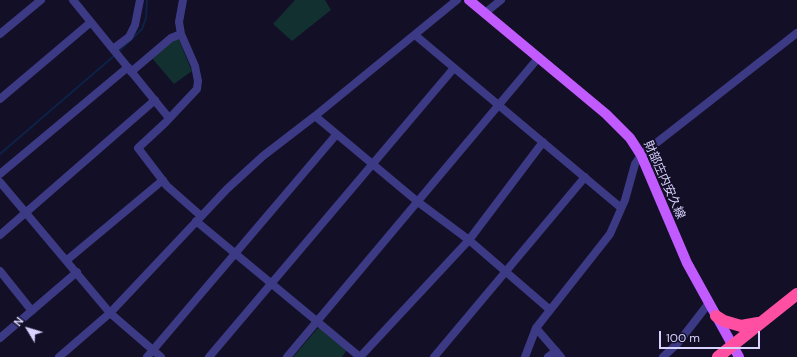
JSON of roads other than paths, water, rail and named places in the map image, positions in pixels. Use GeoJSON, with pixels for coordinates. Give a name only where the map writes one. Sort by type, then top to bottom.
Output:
{"type":"FeatureCollection","features":[{"type":"Feature","properties":{"kind":"highway"},"geometry":{"type":"LineString","coordinates":[[718,357],[797,294]]}},
{"type":"Feature","properties":{"kind":"highway"},"geometry":{"type":"LineString","coordinates":[[716,316],[724,321],[741,326],[763,321]]}},
{"type":"Feature","properties":{"kind":"main road","name":"財部庄内安久線"},"geometry":{"type":"LineString","coordinates":[[468,0],[619,126],[641,155],[674,236],[687,263],[739,357]]}},
{"type":"Feature","properties":{"kind":"street"},"geometry":{"type":"LineString","coordinates":[[0,34],[41,0]]}},
{"type":"Feature","properties":{"kind":"street"},"geometry":{"type":"LineString","coordinates":[[73,0],[168,118]]}},
{"type":"Feature","properties":{"kind":"street"},"geometry":{"type":"LineString","coordinates":[[113,49],[129,37],[135,25],[140,0]]}},
{"type":"Feature","properties":{"kind":"street"},"geometry":{"type":"LineString","coordinates":[[183,0],[179,22],[181,34],[195,66],[198,81],[197,89],[138,148],[163,180],[235,255],[360,357],[469,240],[543,142]]}},
{"type":"Feature","properties":{"kind":"street"},"geometry":{"type":"LineString","coordinates":[[59,357],[110,313],[199,219],[263,156],[457,0]]}},
{"type":"Feature","properties":{"kind":"street"},"geometry":{"type":"LineString","coordinates":[[485,13],[501,0]]}},
{"type":"Feature","properties":{"kind":"street"},"geometry":{"type":"LineString","coordinates":[[1,98],[91,22]]}},
{"type":"Feature","properties":{"kind":"street"},"geometry":{"type":"LineString","coordinates":[[525,357],[536,328],[549,309],[606,239],[620,207],[625,200],[635,164],[641,155],[797,33]]}},
{"type":"Feature","properties":{"kind":"street"},"geometry":{"type":"LineString","coordinates":[[0,174],[170,38],[181,34]]}},
{"type":"Feature","properties":{"kind":"street"},"geometry":{"type":"LineString","coordinates":[[415,35],[620,207]]}},
{"type":"Feature","properties":{"kind":"street"},"geometry":{"type":"LineString","coordinates":[[287,357],[539,58]]}},
{"type":"Feature","properties":{"kind":"street"},"geometry":{"type":"LineString","coordinates":[[209,357],[454,68]]}},
{"type":"Feature","properties":{"kind":"street"},"geometry":{"type":"LineString","coordinates":[[0,235],[155,100]]}},
{"type":"Feature","properties":{"kind":"street"},"geometry":{"type":"LineString","coordinates":[[314,116],[418,202],[469,240],[507,271],[549,309]]}},
{"type":"Feature","properties":{"kind":"street"},"geometry":{"type":"LineString","coordinates":[[147,357],[336,135]]}},
{"type":"Feature","properties":{"kind":"street"},"geometry":{"type":"LineString","coordinates":[[434,357],[585,177]]}},
{"type":"Feature","properties":{"kind":"street"},"geometry":{"type":"LineString","coordinates":[[67,260],[163,180]]}},
{"type":"Feature","properties":{"kind":"street"},"geometry":{"type":"LineString","coordinates":[[0,182],[110,313],[161,357]]}},
{"type":"Feature","properties":{"kind":"street"},"geometry":{"type":"LineString","coordinates":[[0,271],[32,311]]}},
{"type":"Feature","properties":{"kind":"street"},"geometry":{"type":"LineString","coordinates":[[0,338],[76,272]]}},
{"type":"Feature","properties":{"kind":"street"},"geometry":{"type":"LineString","coordinates":[[663,357],[678,343],[710,304]]}},
{"type":"Feature","properties":{"kind":"street"},"geometry":{"type":"LineString","coordinates":[[536,328],[559,354],[548,357]]}},
{"type":"Feature","properties":{"kind":"waterway"},"geometry":{"type":"LineString","coordinates":[[118,52],[142,29],[146,18],[147,0]]}},
{"type":"Feature","properties":{"kind":"waterway"},"geometry":{"type":"LineString","coordinates":[[0,154],[115,55]]}}]}
